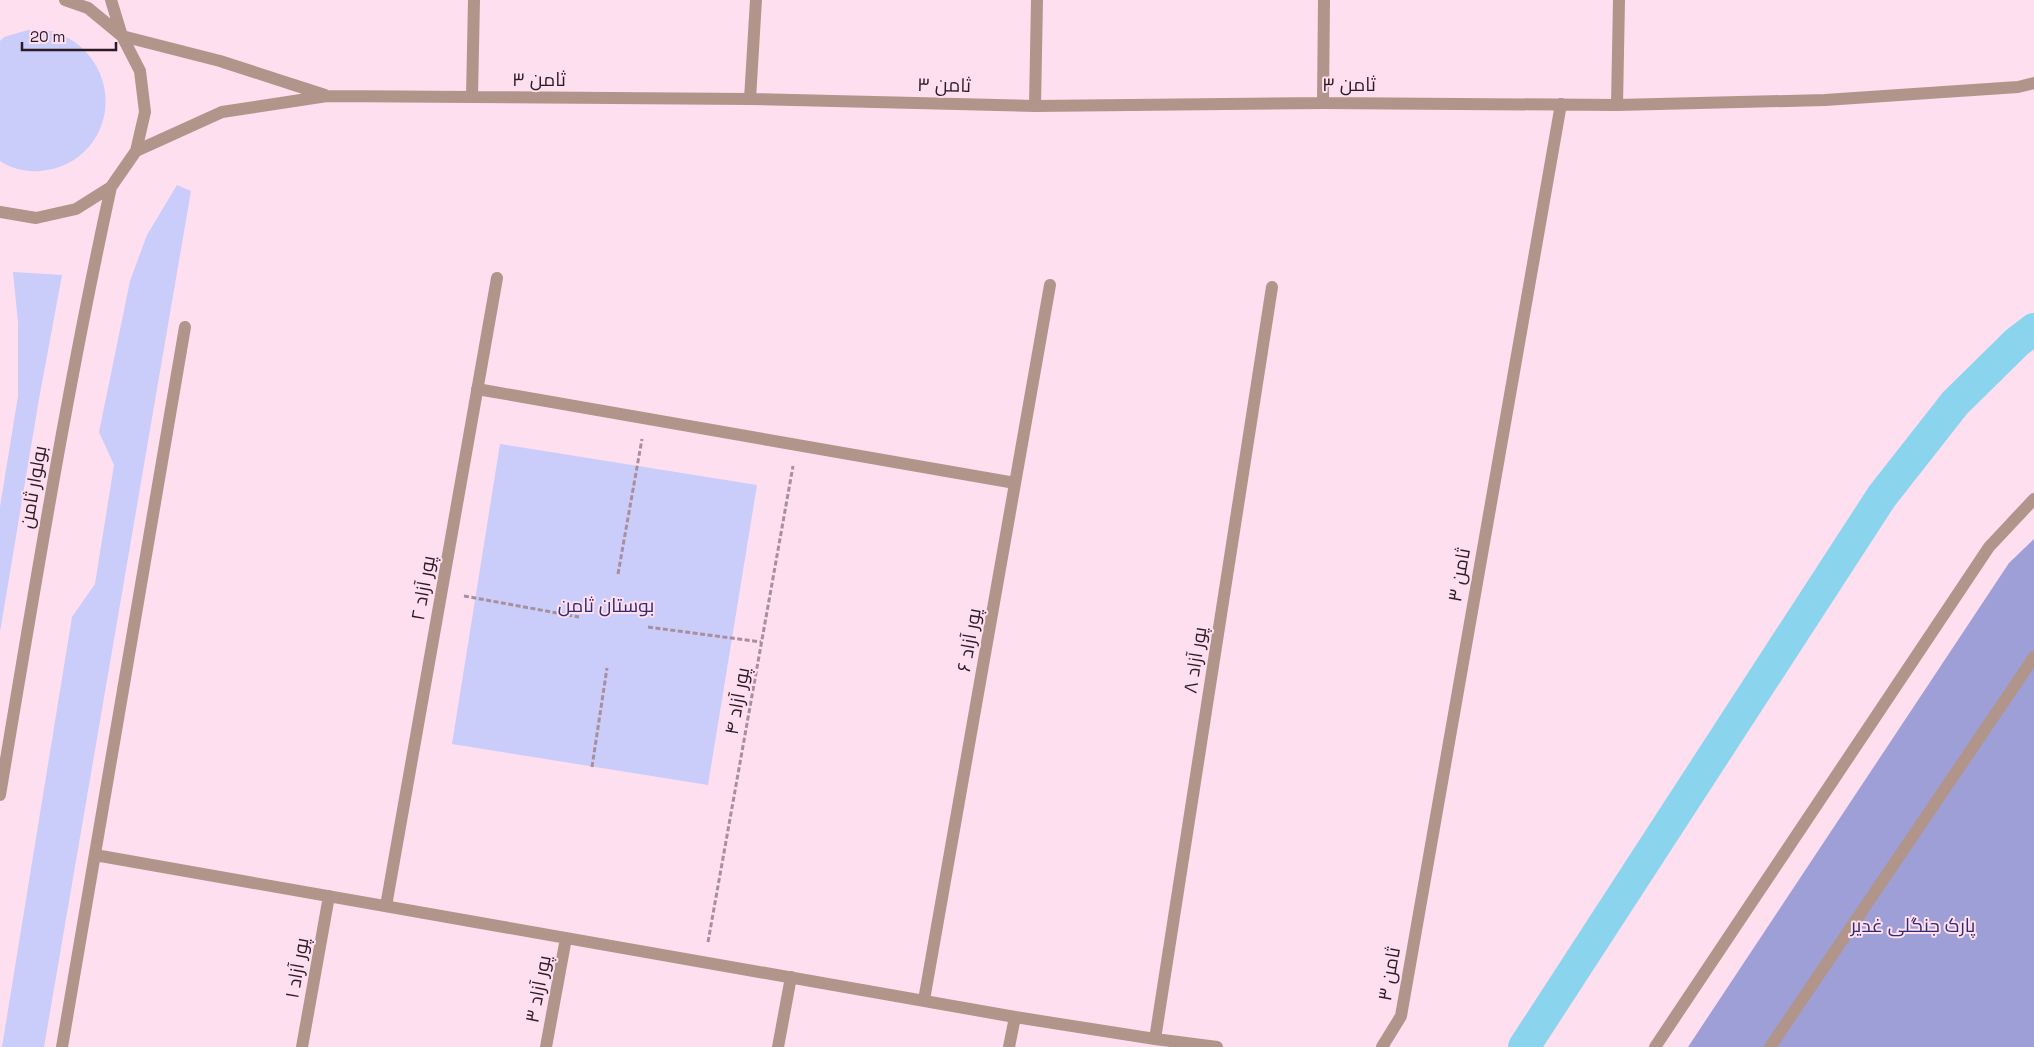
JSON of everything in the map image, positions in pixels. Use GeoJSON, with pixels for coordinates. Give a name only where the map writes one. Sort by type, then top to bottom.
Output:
{"type":"FeatureCollection","features":[{"type":"Feature","properties":{"kind":"street"},"geometry":{"type":"LineString","coordinates":[[65,0],[88,8],[122,36],[220,61],[327,96]]}},
{"type":"Feature","properties":{"kind":"street"},"geometry":{"type":"LineString","coordinates":[[0,212],[36,218],[76,210],[111,187],[136,151],[145,112],[140,72],[122,36],[111,0]]}},
{"type":"Feature","properties":{"kind":"street"},"geometry":{"type":"LineString","coordinates":[[472,97],[474,0]]}},
{"type":"Feature","properties":{"kind":"street"},"geometry":{"type":"LineString","coordinates":[[750,99],[756,0]]}},
{"type":"Feature","properties":{"kind":"street"},"geometry":{"type":"LineString","coordinates":[[1035,106],[1037,0]]}},
{"type":"Feature","properties":{"kind":"street"},"geometry":{"type":"LineString","coordinates":[[1323,103],[1324,0]]}},
{"type":"Feature","properties":{"kind":"street"},"geometry":{"type":"LineString","coordinates":[[1617,105],[1620,0]]}},
{"type":"Feature","properties":{"kind":"street","name":"ثامن ۳"},"geometry":{"type":"LineString","coordinates":[[327,96],[750,99],[1035,106],[1323,103],[1617,105],[1825,100],[2018,87],[2034,84]]}},
{"type":"Feature","properties":{"kind":"street"},"geometry":{"type":"LineString","coordinates":[[136,151],[222,112],[327,96]]}},
{"type":"Feature","properties":{"kind":"street","name":"ثامن ۳"},"geometry":{"type":"LineString","coordinates":[[1382,1047],[1401,1016],[1561,104]]}},
{"type":"Feature","properties":{"kind":"street","name":"بولوار ثامن"},"geometry":{"type":"LineString","coordinates":[[0,795],[83,314],[111,187]]}},
{"type":"Feature","properties":{"kind":"street","name":"پور آزاد ۲"},"geometry":{"type":"LineString","coordinates":[[386,906],[497,278]]}},
{"type":"Feature","properties":{"kind":"street","name":"پور آزاد ۶"},"geometry":{"type":"LineString","coordinates":[[924,1000],[1050,285]]}},
{"type":"Feature","properties":{"kind":"street","name":"پور آزاد ۸"},"geometry":{"type":"LineString","coordinates":[[1155,1039],[1272,287]]}},
{"type":"Feature","properties":{"kind":"street"},"geometry":{"type":"LineString","coordinates":[[62,1047],[184,327]]}},
{"type":"Feature","properties":{"kind":"street"},"geometry":{"type":"LineString","coordinates":[[477,389],[1016,483]]}},
{"type":"Feature","properties":{"kind":"street"},"geometry":{"type":"LineString","coordinates":[[1655,1047],[1989,547],[2034,498]]}},
{"type":"Feature","properties":{"kind":"street"},"geometry":{"type":"LineString","coordinates":[[1770,1047],[2034,657]]}},
{"type":"Feature","properties":{"kind":"street"},"geometry":{"type":"LineString","coordinates":[[95,855],[1015,1016],[1217,1047]]}},
{"type":"Feature","properties":{"kind":"street","name":"پور آزاد ۱"},"geometry":{"type":"LineString","coordinates":[[302,1047],[329,896]]}},
{"type":"Feature","properties":{"kind":"street","name":"پور آزاد ۳"},"geometry":{"type":"LineString","coordinates":[[546,1047],[566,938]]}},
{"type":"Feature","properties":{"kind":"street"},"geometry":{"type":"LineString","coordinates":[[778,1047],[791,977]]}},
{"type":"Feature","properties":{"kind":"street"},"geometry":{"type":"LineString","coordinates":[[1009,1047],[1015,1016]]}},
{"type":"Feature","properties":{"kind":"path"},"geometry":{"type":"LineString","coordinates":[[618,574],[645,419]]}},
{"type":"Feature","properties":{"kind":"path","name":"پور آزاد ۴"},"geometry":{"type":"LineString","coordinates":[[704,962],[796,445]]}},
{"type":"Feature","properties":{"kind":"path"},"geometry":{"type":"LineString","coordinates":[[441,592],[579,617]]}},
{"type":"Feature","properties":{"kind":"path"},"geometry":{"type":"LineString","coordinates":[[648,627],[761,642]]}},
{"type":"Feature","properties":{"kind":"path"},"geometry":{"type":"LineString","coordinates":[[592,767],[607,668]]}},
{"type":"Feature","properties":{"kind":"green space"},"geometry":{"type":"Polygon","coordinates":[[[28,30],[55,32],[67,37],[81,47],[95,64],[103,84],[106,104],[102,123],[93,141],[80,156],[62,166],[40,171],[19,169],[0,161],[0,41],[4,37],[28,30]]]}},
{"type":"Feature","properties":{"kind":"green space"},"geometry":{"type":"Polygon","coordinates":[[[177,185],[191,191],[44,1047],[2,1047],[72,617],[95,584],[114,465],[99,432],[130,281],[147,235],[177,185]]]}},
{"type":"Feature","properties":{"kind":"green space"},"geometry":{"type":"Polygon","coordinates":[[[13,272],[62,275],[0,632],[0,507],[18,396],[18,322],[13,272]]]}},
{"type":"Feature","properties":{"kind":"green space","name":"بوستان ثامن"},"geometry":{"type":"Polygon","coordinates":[[[500,444],[757,485],[708,785],[452,744],[500,444]]]}},
{"type":"Feature","properties":{"kind":"green space","name":"پارک جنگلی غدیر"},"geometry":{"type":"Polygon","coordinates":[[[2034,539],[2034,1047],[1688,1047],[2009,563],[2034,539]]]}},
{"type":"Feature","properties":{"kind":"waterway"},"geometry":{"type":"LineString","coordinates":[[1524,1047],[1882,496],[1955,403],[2017,342],[2034,329]]}}]}
